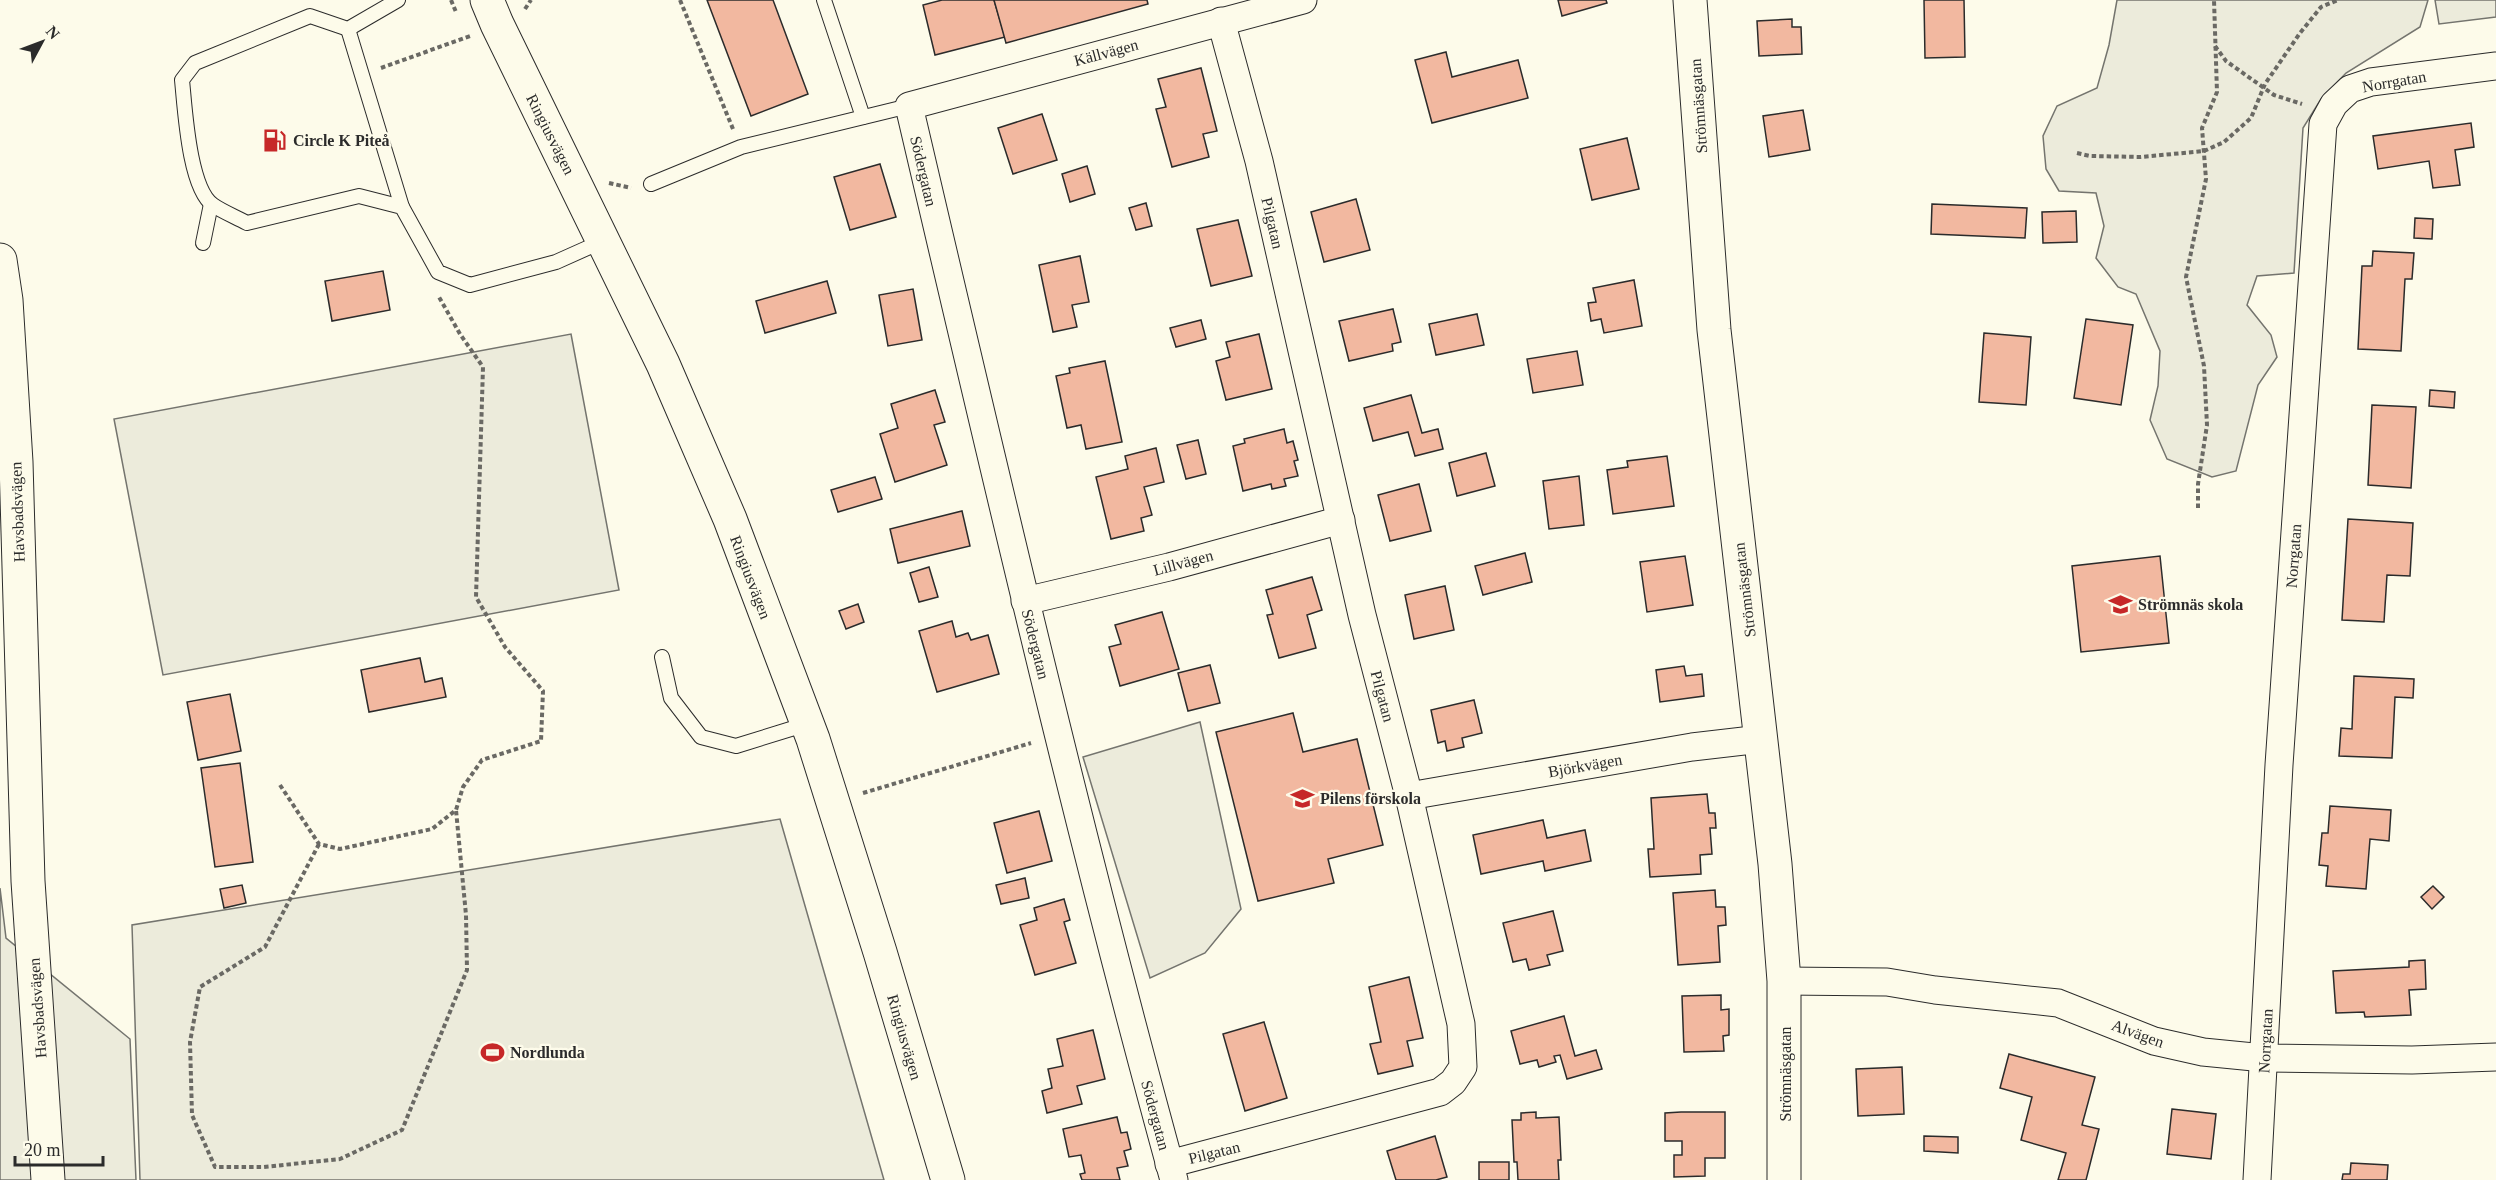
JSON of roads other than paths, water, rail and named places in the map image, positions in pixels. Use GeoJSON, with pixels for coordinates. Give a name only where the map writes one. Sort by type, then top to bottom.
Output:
{"type":"FeatureCollection","features":[{"type":"Feature","properties":{"kind":"street","name":"Källvägen"},"geometry":{"type":"LineString","coordinates":[[909,106],[1221,21],[1252,6],[1303,0]]}},
{"type":"Feature","properties":{"kind":"street","name":"Strömnäsgatan"},"geometry":{"type":"LineString","coordinates":[[1690,0],[1714,330],[1775,864],[1784,981],[1784,1180]]}},
{"type":"Feature","properties":{"kind":"street","name":"Ringiusvägen"},"geometry":{"type":"LineString","coordinates":[[492,12],[663,364],[725,509],[807,724],[880,952],[948,1180]]}},
{"type":"Feature","properties":{"kind":"street","name":"Pilgatan"},"geometry":{"type":"LineString","coordinates":[[1172,1172],[1440,1092],[1453,1082],[1463,1067],[1461,1024],[1409,796],[1341,520],[1259,161],[1221,21]]}},
{"type":"Feature","properties":{"kind":"street","name":"Norrgatan"},"geometry":{"type":"LineString","coordinates":[[2257,1180],[2279,753],[2323,124],[2334,104],[2350,89],[2371,82],[2496,66]]}},
{"type":"Feature","properties":{"kind":"street","name":"Södergatan"},"geometry":{"type":"LineString","coordinates":[[909,106],[1025,601],[1093,878],[1172,1172]]}},
{"type":"Feature","properties":{"kind":"street","name":"Havsbadsvägen"},"geometry":{"type":"LineString","coordinates":[[0,260],[6,300],[16,462],[28,881],[48,1180]]}},
{"type":"Feature","properties":{"kind":"street","name":"Lillvägen"},"geometry":{"type":"LineString","coordinates":[[1025,601],[1169,567],[1341,520]]}},
{"type":"Feature","properties":{"kind":"street","name":"Havsbadsvägen"},"geometry":{"type":"LineString","coordinates":[[0,634],[6,676],[22,728]]}},
{"type":"Feature","properties":{"kind":"street","name":"Björkvägen"},"geometry":{"type":"LineString","coordinates":[[1409,796],[1692,747],[1761,739]]}},
{"type":"Feature","properties":{"kind":"street","name":"Alvägen"},"geometry":{"type":"LineString","coordinates":[[1784,981],[1887,982],[1935,990],[2058,1003],[2154,1041],[2203,1053],[2264,1058],[2412,1060],[2496,1057]]}},
{"type":"Feature","properties":{"kind":"lane"},"geometry":{"type":"LineString","coordinates":[[398,0],[348,29],[310,16],[195,63],[182,80],[194,173],[211,204],[247,223],[359,196],[402,207]]}},
{"type":"Feature","properties":{"kind":"lane"},"geometry":{"type":"LineString","coordinates":[[824,0],[863,117]]}},
{"type":"Feature","properties":{"kind":"lane"},"geometry":{"type":"LineString","coordinates":[[348,29],[402,207],[438,272],[470,285],[556,262],[604,240]]}},
{"type":"Feature","properties":{"kind":"lane"},"geometry":{"type":"LineString","coordinates":[[651,184],[741,147],[909,106]]}},
{"type":"Feature","properties":{"kind":"lane"},"geometry":{"type":"LineString","coordinates":[[202,243],[211,204]]}},
{"type":"Feature","properties":{"kind":"lane"},"geometry":{"type":"LineString","coordinates":[[662,657],[671,698],[701,737],[735,746],[807,724]]}},
{"type":"Feature","properties":{"kind":"place","name":"Circle K Piteå"},"geometry":{"type":"Point","coordinates":[275,140]}},
{"type":"Feature","properties":{"kind":"place","name":"Strömnäs skola"},"geometry":{"type":"Point","coordinates":[2120,604]}},
{"type":"Feature","properties":{"kind":"place","name":"Pilens förskola"},"geometry":{"type":"Point","coordinates":[1302,798]}},
{"type":"Feature","properties":{"kind":"place","name":"Nordlunda"},"geometry":{"type":"Point","coordinates":[492,1052]}}]}
